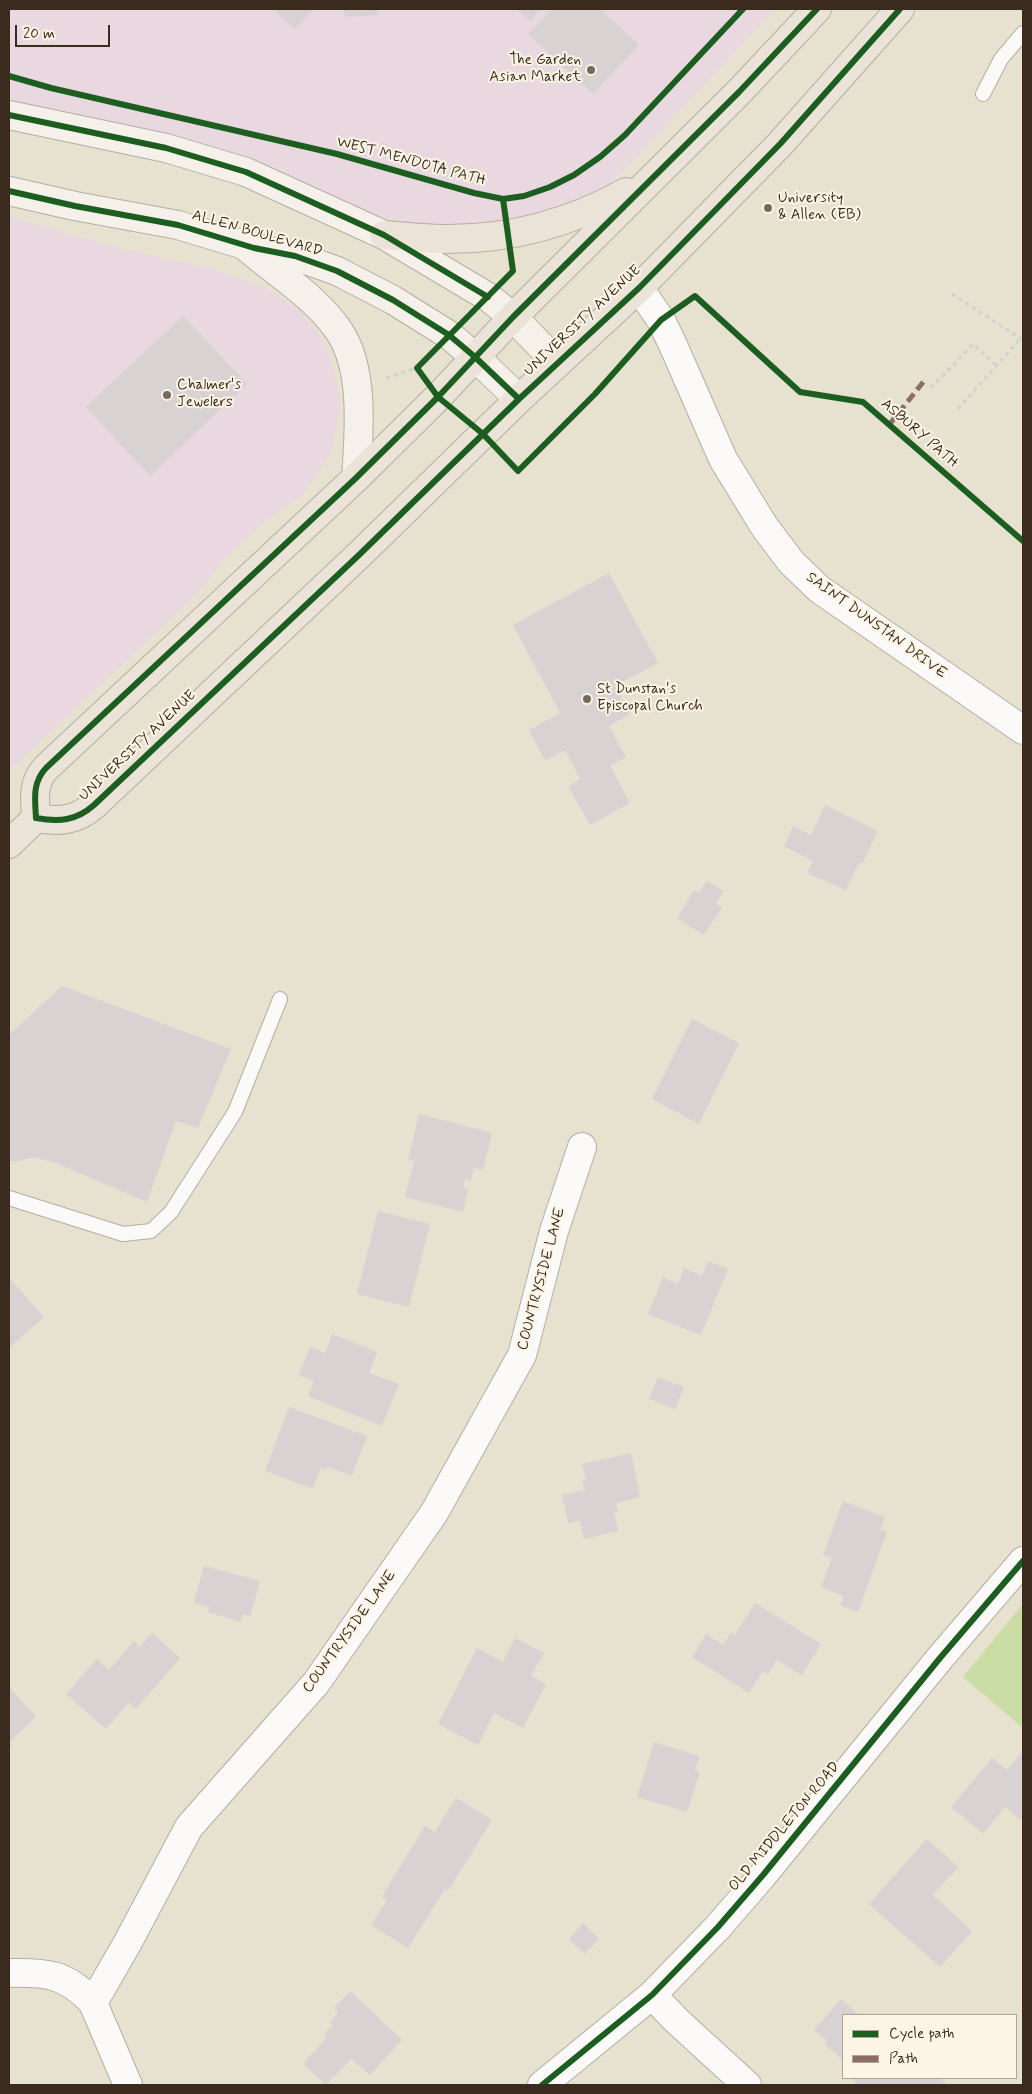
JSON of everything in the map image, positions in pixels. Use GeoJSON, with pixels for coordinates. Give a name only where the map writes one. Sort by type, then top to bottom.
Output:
{"type":"FeatureCollection","features":[{"type":"Feature","properties":{"kind":"main road"},"geometry":{"type":"LineString","coordinates":[[9,844],[36,818],[35,788],[41,773],[356,478],[438,397],[513,317],[740,92],[817,9]]}},
{"type":"Feature","properties":{"kind":"main road","name":"UNIVERSITY AVENUE"},"geometry":{"type":"LineString","coordinates":[[36,818],[64,820],[85,813],[360,554],[519,399],[639,288],[781,143],[900,9]]}},
{"type":"Feature","properties":{"kind":"main road"},"geometry":{"type":"LineString","coordinates":[[9,115],[166,148],[246,172],[384,234],[488,297],[513,317],[557,363]]}},
{"type":"Feature","properties":{"kind":"main road"},"geometry":{"type":"LineString","coordinates":[[384,234],[442,239],[508,234],[539,229],[597,209],[656,175]]}},
{"type":"Feature","properties":{"kind":"main road","name":"ALLEN BOULEVARD"},"geometry":{"type":"LineString","coordinates":[[9,191],[75,206],[178,225],[244,246],[295,256],[337,271],[393,300],[449,336],[476,357],[519,399]]}},
{"type":"Feature","properties":{"kind":"main road"},"geometry":{"type":"LineString","coordinates":[[244,246],[311,302],[334,324],[345,341],[352,362],[357,397],[356,478]]}},
{"type":"Feature","properties":{"kind":"street","name":"SAINT DUNSTAN DRIVE"},"geometry":{"type":"LineString","coordinates":[[639,288],[661,320],[673,344],[724,459],[764,526],[791,562],[820,589],[1023,730]]}},
{"type":"Feature","properties":{"kind":"street","name":"COUNTRYSIDE LANE"},"geometry":{"type":"LineString","coordinates":[[93,2004],[189,1828],[316,1683],[434,1513],[522,1355],[554,1230],[582,1147]]}},
{"type":"Feature","properties":{"kind":"street","name":"OLD MIDDLETON ROAD"},"geometry":{"type":"LineString","coordinates":[[542,2085],[652,1995],[718,1927],[763,1875],[940,1658],[1023,1561]]}},
{"type":"Feature","properties":{"kind":"street"},"geometry":{"type":"LineString","coordinates":[[9,1973],[47,1974],[75,1985],[93,2004],[128,2085]]}},
{"type":"Feature","properties":{"kind":"street"},"geometry":{"type":"LineString","coordinates":[[652,1995],[676,2020],[747,2085]]}},
{"type":"Feature","properties":{"kind":"lane"},"geometry":{"type":"LineString","coordinates":[[983,94],[1001,59],[1023,33]]}},
{"type":"Feature","properties":{"kind":"lane"},"geometry":{"type":"LineString","coordinates":[[9,1198],[123,1234],[151,1231],[172,1212],[235,1112],[280,999]]}},
{"type":"Feature","properties":{"kind":"path"},"geometry":{"type":"LineString","coordinates":[[952,294],[1022,339],[958,409]]}},
{"type":"Feature","properties":{"kind":"path"},"geometry":{"type":"LineString","coordinates":[[384,379],[417,368],[449,336]]}},
{"type":"Feature","properties":{"kind":"path"},"geometry":{"type":"LineString","coordinates":[[931,388],[973,344],[997,366]]}},
{"type":"Feature","properties":{"kind":"path"},"geometry":{"type":"LineString","coordinates":[[417,368],[438,397]]}},
{"type":"Feature","properties":{"kind":"shaded area"},"geometry":{"type":"Polygon","coordinates":[[[9,9],[775,9],[627,167],[578,212],[456,230],[403,222],[293,194],[9,115],[9,9]]]}},
{"type":"Feature","properties":{"kind":"shaded area"},"geometry":{"type":"Polygon","coordinates":[[[9,217],[124,249],[210,268],[261,286],[278,295],[301,312],[318,332],[333,366],[340,402],[336,431],[330,454],[303,494],[267,520],[220,563],[202,589],[9,771],[9,217]]]}},
{"type":"Feature","properties":{"kind":"green space"},"geometry":{"type":"Polygon","coordinates":[[[1023,1604],[1023,1728],[963,1677],[1023,1604]]]}},
{"type":"Feature","properties":{"kind":"building"},"geometry":{"type":"Polygon","coordinates":[[[273,9],[314,9],[295,29],[273,9]]]}},
{"type":"Feature","properties":{"kind":"building"},"geometry":{"type":"Polygon","coordinates":[[[344,9],[377,9],[378,15],[345,17],[344,9]]]}},
{"type":"Feature","properties":{"kind":"building"},"geometry":{"type":"Polygon","coordinates":[[[516,9],[540,9],[530,21],[516,9]]]}},
{"type":"Feature","properties":{"kind":"building","name":"The Garden Asian Market"},"geometry":{"type":"Polygon","coordinates":[[[552,9],[600,9],[639,45],[593,94],[528,34],[552,9]]]}},
{"type":"Feature","properties":{"kind":"building","name":"Chalmer's Jewelers"},"geometry":{"type":"Polygon","coordinates":[[[183,316],[247,384],[150,476],[86,407],[183,316]]]}},
{"type":"Feature","properties":{"kind":"building","name":"St Dunstan's Episcopal Church"},"geometry":{"type":"Polygon","coordinates":[[[609,573],[658,663],[615,686],[630,714],[609,726],[626,757],[610,766],[630,803],[590,825],[568,786],[580,779],[565,750],[545,761],[529,730],[560,713],[513,625],[609,573]]]}},
{"type":"Feature","properties":{"kind":"building"},"geometry":{"type":"Polygon","coordinates":[[[825,805],[878,831],[862,864],[859,863],[846,890],[807,873],[813,861],[784,846],[793,826],[811,835],[825,805]]]}},
{"type":"Feature","properties":{"kind":"building"},"geometry":{"type":"Polygon","coordinates":[[[707,881],[724,891],[716,904],[722,908],[704,935],[677,918],[694,890],[699,893],[707,881]]]}},
{"type":"Feature","properties":{"kind":"building"},"geometry":{"type":"Polygon","coordinates":[[[62,986],[231,1049],[198,1128],[176,1121],[147,1202],[56,1163],[34,1157],[15,1162],[9,1160],[9,1035],[62,986]]]}},
{"type":"Feature","properties":{"kind":"building"},"geometry":{"type":"Polygon","coordinates":[[[692,1019],[739,1043],[699,1124],[652,1099],[692,1019]]]}},
{"type":"Feature","properties":{"kind":"building"},"geometry":{"type":"Polygon","coordinates":[[[419,1114],[492,1133],[483,1170],[474,1168],[471,1180],[465,1179],[463,1188],[468,1189],[463,1212],[405,1197],[414,1161],[408,1160],[419,1114]]]}},
{"type":"Feature","properties":{"kind":"building"},"geometry":{"type":"Polygon","coordinates":[[[378,1211],[430,1224],[409,1307],[357,1294],[378,1211]]]}},
{"type":"Feature","properties":{"kind":"building"},"geometry":{"type":"Polygon","coordinates":[[[708,1261],[728,1269],[701,1335],[648,1314],[663,1277],[678,1284],[684,1268],[702,1276],[708,1261]]]}},
{"type":"Feature","properties":{"kind":"building"},"geometry":{"type":"Polygon","coordinates":[[[9,1278],[44,1317],[9,1348],[9,1278]]]}},
{"type":"Feature","properties":{"kind":"building"},"geometry":{"type":"Polygon","coordinates":[[[332,1334],[377,1352],[369,1373],[399,1384],[382,1426],[308,1396],[314,1381],[299,1375],[310,1347],[325,1353],[332,1334]]]}},
{"type":"Feature","properties":{"kind":"building"},"geometry":{"type":"Polygon","coordinates":[[[658,1377],[684,1387],[675,1409],[649,1399],[658,1377]]]}},
{"type":"Feature","properties":{"kind":"building"},"geometry":{"type":"Polygon","coordinates":[[[289,1407],[367,1436],[352,1476],[327,1466],[326,1470],[321,1468],[313,1489],[265,1471],[289,1407]]]}},
{"type":"Feature","properties":{"kind":"building"},"geometry":{"type":"Polygon","coordinates":[[[631,1453],[640,1497],[616,1503],[618,1512],[614,1513],[618,1531],[584,1539],[580,1521],[568,1523],[562,1495],[585,1490],[582,1480],[586,1480],[582,1464],[631,1453]]]}},
{"type":"Feature","properties":{"kind":"building"},"geometry":{"type":"Polygon","coordinates":[[[843,1501],[885,1517],[880,1530],[887,1532],[858,1612],[840,1605],[844,1596],[821,1587],[832,1558],[823,1555],[843,1501]]]}},
{"type":"Feature","properties":{"kind":"building"},"geometry":{"type":"Polygon","coordinates":[[[204,1566],[260,1581],[250,1616],[243,1614],[241,1622],[208,1612],[209,1607],[194,1602],[204,1566]]]}},
{"type":"Feature","properties":{"kind":"building"},"geometry":{"type":"Polygon","coordinates":[[[755,1603],[821,1644],[802,1675],[777,1660],[768,1674],[763,1671],[749,1693],[692,1657],[706,1634],[723,1645],[731,1632],[735,1635],[755,1603]]]}},
{"type":"Feature","properties":{"kind":"building"},"geometry":{"type":"Polygon","coordinates":[[[152,1633],[180,1658],[136,1709],[129,1702],[106,1729],[66,1694],[97,1659],[109,1670],[134,1641],[140,1647],[152,1633]]]}},
{"type":"Feature","properties":{"kind":"building"},"geometry":{"type":"Polygon","coordinates":[[[515,1638],[544,1653],[531,1676],[546,1684],[523,1728],[494,1713],[478,1745],[438,1724],[477,1648],[503,1662],[515,1638]]]}},
{"type":"Feature","properties":{"kind":"building"},"geometry":{"type":"Polygon","coordinates":[[[9,1687],[36,1717],[9,1742],[9,1687]]]}},
{"type":"Feature","properties":{"kind":"building"},"geometry":{"type":"Polygon","coordinates":[[[654,1742],[700,1756],[695,1770],[700,1772],[687,1812],[637,1797],[654,1742]]]}},
{"type":"Feature","properties":{"kind":"building"},"geometry":{"type":"Polygon","coordinates":[[[1023,1751],[1023,1816],[1020,1820],[1005,1807],[983,1834],[951,1807],[992,1758],[1007,1770],[1023,1751]]]}},
{"type":"Feature","properties":{"kind":"building"},"geometry":{"type":"Polygon","coordinates":[[[456,1798],[492,1820],[448,1891],[445,1889],[408,1948],[371,1925],[387,1900],[382,1896],[425,1826],[435,1832],[456,1798]]]}},
{"type":"Feature","properties":{"kind":"building"},"geometry":{"type":"Polygon","coordinates":[[[927,1839],[958,1867],[933,1895],[972,1931],[940,1967],[869,1904],[927,1839]]]}},
{"type":"Feature","properties":{"kind":"building"},"geometry":{"type":"Polygon","coordinates":[[[583,1923],[599,1939],[585,1954],[569,1939],[583,1923]]]}},
{"type":"Feature","properties":{"kind":"building"},"geometry":{"type":"Polygon","coordinates":[[[350,1991],[402,2040],[370,2075],[351,2059],[326,2085],[303,2064],[327,2037],[324,2034],[333,2025],[330,2022],[338,2012],[334,2008],[350,1991]]]}},
{"type":"Feature","properties":{"kind":"building"},"geometry":{"type":"Polygon","coordinates":[[[841,1999],[859,2014],[842,2014],[842,2059],[825,2044],[827,2041],[814,2030],[841,1999]]]}},
{"type":"Feature","properties":{"kind":"building"},"geometry":{"type":"Polygon","coordinates":[[[851,2079],[940,2079],[947,2085],[859,2085],[851,2079]]]}},
{"type":"Feature","properties":{"kind":"marked path"},"geometry":{"type":"LineString","coordinates":[[889,425],[924,381]]}},
{"type":"Feature","properties":{"kind":"cycle path","name":"WEST MENDOTA PATH"},"geometry":{"type":"LineString","coordinates":[[9,76],[51,88],[337,154],[474,193],[503,199],[524,196],[550,187],[574,175],[600,157],[625,135],[743,9]]}},
{"type":"Feature","properties":{"kind":"cycle path"},"geometry":{"type":"LineString","coordinates":[[36,818],[36,785],[46,768],[356,478],[438,397],[513,317],[739,92],[817,9]]}},
{"type":"Feature","properties":{"kind":"cycle path"},"geometry":{"type":"LineString","coordinates":[[36,818],[67,819],[81,814],[94,805],[360,554],[519,399],[639,288],[781,143],[900,9]]}},
{"type":"Feature","properties":{"kind":"cycle path"},"geometry":{"type":"LineString","coordinates":[[9,115],[166,148],[246,172],[384,235],[488,297]]}},
{"type":"Feature","properties":{"kind":"cycle path"},"geometry":{"type":"LineString","coordinates":[[9,191],[75,206],[178,225],[254,248],[295,256],[337,271],[393,300],[449,335],[519,399]]}},
{"type":"Feature","properties":{"kind":"cycle path","name":"ASBURY PATH"},"geometry":{"type":"LineString","coordinates":[[503,199],[513,271],[417,368],[438,397],[483,434],[518,471],[595,394],[661,320],[695,296],[800,392],[863,402],[1023,541]]}},
{"type":"Feature","properties":{"kind":"cycle path"},"geometry":{"type":"LineString","coordinates":[[542,2085],[652,1995],[718,1927],[763,1875],[940,1658],[1023,1561]]}},
{"type":"Feature","properties":{"kind":"place","name":"The Garden Asian Market"},"geometry":{"type":"Point","coordinates":[591,70]}},
{"type":"Feature","properties":{"kind":"place","name":"University & Allen (EB)"},"geometry":{"type":"Point","coordinates":[768,208]}},
{"type":"Feature","properties":{"kind":"place","name":"Chalmer's Jewelers"},"geometry":{"type":"Point","coordinates":[167,395]}},
{"type":"Feature","properties":{"kind":"place","name":"St Dunstan's Episcopal Church"},"geometry":{"type":"Point","coordinates":[587,699]}}]}
